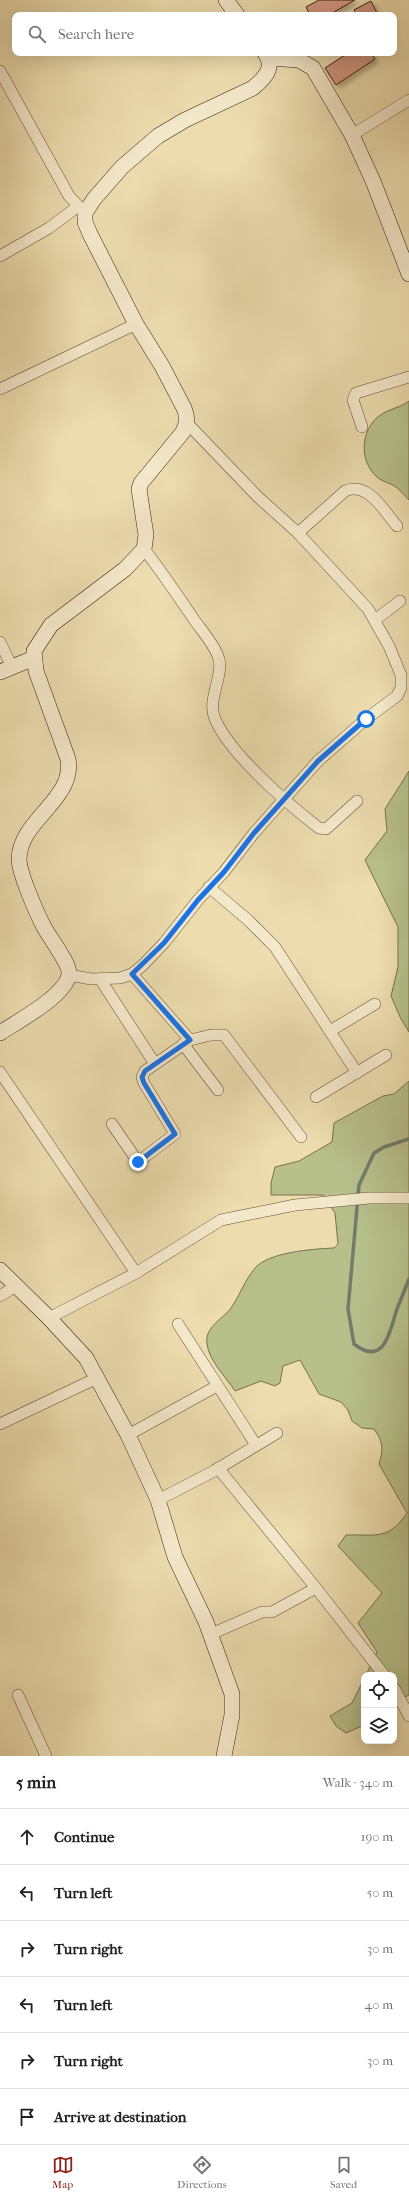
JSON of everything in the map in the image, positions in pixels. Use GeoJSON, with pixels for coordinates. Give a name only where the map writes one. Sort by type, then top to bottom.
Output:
{"type":"FeatureCollection","features":[{"type":"Feature","properties":{"kind":"main road"},"geometry":{"type":"LineString","coordinates":[[226,0],[235,12]]}},
{"type":"Feature","properties":{"kind":"main road"},"geometry":{"type":"LineString","coordinates":[[0,1033],[46,1002],[61,988],[69,975],[69,970],[43,926],[23,877],[19,859],[25,838],[66,782],[70,770],[68,759],[36,671],[34,651],[51,626],[125,569],[144,549],[146,535],[139,489],[141,483],[183,432],[187,423],[187,416],[136,324],[90,234],[81,210],[94,199],[122,167],[158,136],[185,120],[253,88],[262,81],[269,71],[267,56],[299,60],[312,68],[352,135],[373,181],[409,274]]}},
{"type":"Feature","properties":{"kind":"main road"},"geometry":{"type":"LineString","coordinates":[[6,669],[34,658]]}},
{"type":"Feature","properties":{"kind":"main road"},"geometry":{"type":"LineString","coordinates":[[0,1270],[49,1318],[86,1358],[128,1435],[158,1500],[175,1557],[211,1634],[232,1694],[232,1715],[224,1756]]}},
{"type":"Feature","properties":{"kind":"street"},"geometry":{"type":"LineString","coordinates":[[0,71],[50,164],[81,210],[0,256]]}},
{"type":"Feature","properties":{"kind":"street"},"geometry":{"type":"LineString","coordinates":[[352,135],[409,100]]}},
{"type":"Feature","properties":{"kind":"street"},"geometry":{"type":"LineString","coordinates":[[0,389],[136,324]]}},
{"type":"Feature","properties":{"kind":"street"},"geometry":{"type":"LineString","coordinates":[[362,427],[353,400],[356,393],[409,377]]}},
{"type":"Feature","properties":{"kind":"street"},"geometry":{"type":"LineString","coordinates":[[69,975],[120,978],[132,974],[164,943],[209,887],[224,872],[254,833],[318,761],[366,719],[397,696],[402,682],[401,675],[389,646],[368,609],[298,533],[258,497],[187,423]]}},
{"type":"Feature","properties":{"kind":"street"},"geometry":{"type":"LineString","coordinates":[[298,533],[345,491],[352,488],[367,492],[397,526]]}},
{"type":"Feature","properties":{"kind":"street"},"geometry":{"type":"LineString","coordinates":[[144,549],[210,640],[219,658],[218,679],[212,701],[214,716],[228,740],[283,800],[323,829],[326,829],[357,801]]}},
{"type":"Feature","properties":{"kind":"street"},"geometry":{"type":"LineString","coordinates":[[375,620],[400,601]]}},
{"type":"Feature","properties":{"kind":"street"},"geometry":{"type":"LineString","coordinates":[[0,642],[6,669]]}},
{"type":"Feature","properties":{"kind":"street"},"geometry":{"type":"LineString","coordinates":[[209,887],[248,920],[276,948],[357,1073]]}},
{"type":"Feature","properties":{"kind":"street"},"geometry":{"type":"LineString","coordinates":[[132,974],[187,1042],[218,1090]]}},
{"type":"Feature","properties":{"kind":"street"},"geometry":{"type":"LineString","coordinates":[[100,978],[155,1064]]}},
{"type":"Feature","properties":{"kind":"street"},"geometry":{"type":"LineString","coordinates":[[330,1031],[375,1004]]}},
{"type":"Feature","properties":{"kind":"street"},"geometry":{"type":"LineString","coordinates":[[112,1124],[138,1162],[175,1134],[144,1083],[142,1077],[145,1071],[187,1042],[211,1035],[224,1036],[301,1137]]}},
{"type":"Feature","properties":{"kind":"street"},"geometry":{"type":"LineString","coordinates":[[316,1098],[386,1055]]}},
{"type":"Feature","properties":{"kind":"street"},"geometry":{"type":"LineString","coordinates":[[0,1072],[136,1273]]}},
{"type":"Feature","properties":{"kind":"street"},"geometry":{"type":"LineString","coordinates":[[49,1318],[136,1273],[221,1220],[295,1205],[369,1198],[409,1198]]}},
{"type":"Feature","properties":{"kind":"street"},"geometry":{"type":"LineString","coordinates":[[0,1296],[16,1286]]}},
{"type":"Feature","properties":{"kind":"street"},"geometry":{"type":"LineString","coordinates":[[178,1324],[256,1445]]}},
{"type":"Feature","properties":{"kind":"street"},"geometry":{"type":"LineString","coordinates":[[0,1424],[97,1378]]}},
{"type":"Feature","properties":{"kind":"street"},"geometry":{"type":"LineString","coordinates":[[128,1435],[217,1386]]}},
{"type":"Feature","properties":{"kind":"street"},"geometry":{"type":"LineString","coordinates":[[158,1500],[218,1468],[277,1433]]}},
{"type":"Feature","properties":{"kind":"street"},"geometry":{"type":"LineString","coordinates":[[218,1468],[316,1588],[382,1672]]}},
{"type":"Feature","properties":{"kind":"street"},"geometry":{"type":"LineString","coordinates":[[211,1634],[262,1612],[272,1612],[316,1588]]}},
{"type":"Feature","properties":{"kind":"street"},"geometry":{"type":"LineString","coordinates":[[18,1694],[46,1756]]}},
{"type":"Feature","properties":{"kind":"street"},"geometry":{"type":"LineString","coordinates":[[397,1694],[409,1716]]}},
{"type":"Feature","properties":{"kind":"green space"},"geometry":{"type":"Polygon","coordinates":[[[409,401],[409,500],[396,487],[375,475],[366,461],[364,445],[369,429],[379,416],[409,401]]]}},
{"type":"Feature","properties":{"kind":"green space"},"geometry":{"type":"Polygon","coordinates":[[[409,771],[409,1032],[400,1017],[391,996],[398,967],[398,927],[365,860],[387,831],[385,809],[409,771]]]}},
{"type":"Feature","properties":{"kind":"green space"},"geometry":{"type":"Polygon","coordinates":[[[409,1081],[409,1695],[397,1701],[397,1672],[367,1672],[377,1652],[358,1623],[382,1593],[338,1546],[346,1535],[373,1535],[387,1532],[394,1528],[407,1513],[379,1464],[382,1454],[382,1445],[379,1437],[374,1429],[362,1428],[352,1421],[348,1410],[341,1402],[319,1394],[300,1360],[283,1366],[280,1383],[275,1386],[261,1381],[235,1391],[218,1369],[211,1357],[207,1344],[208,1333],[211,1328],[231,1308],[255,1268],[270,1258],[292,1252],[334,1248],[338,1244],[335,1213],[323,1195],[271,1195],[271,1183],[275,1167],[299,1161],[332,1142],[334,1123],[383,1096],[394,1094],[409,1081]]]}},
{"type":"Feature","properties":{"kind":"green space"},"geometry":{"type":"Polygon","coordinates":[[[361,1685],[361,1726],[346,1733],[336,1726],[330,1716],[352,1703],[361,1685]]]}},
{"type":"Feature","properties":{"kind":"building"},"geometry":{"type":"Polygon","coordinates":[[[319,0],[355,0],[334,12],[308,12],[306,7],[319,0]]]}},
{"type":"Feature","properties":{"kind":"building"},"geometry":{"type":"Polygon","coordinates":[[[371,1],[376,12],[355,12],[354,10],[371,1]]]}},
{"type":"Feature","properties":{"kind":"building"},"geometry":{"type":"Polygon","coordinates":[[[343,56],[373,56],[375,59],[336,85],[325,68],[343,56]]]}},
{"type":"Feature","properties":{"kind":"waterway"},"geometry":{"type":"LineString","coordinates":[[409,1139],[384,1147],[374,1153],[359,1185],[348,1309],[354,1344],[364,1350],[373,1352],[379,1349],[384,1343],[392,1327],[397,1309],[409,1279]]}},
{"type":"Feature","properties":{"kind":"route"},"geometry":{"type":"LineString","coordinates":[[138,1162],[175,1134],[144,1083],[142,1077],[145,1071],[190,1040],[132,974],[164,943],[198,900],[224,872],[254,833],[318,761],[366,719]]}}]}
